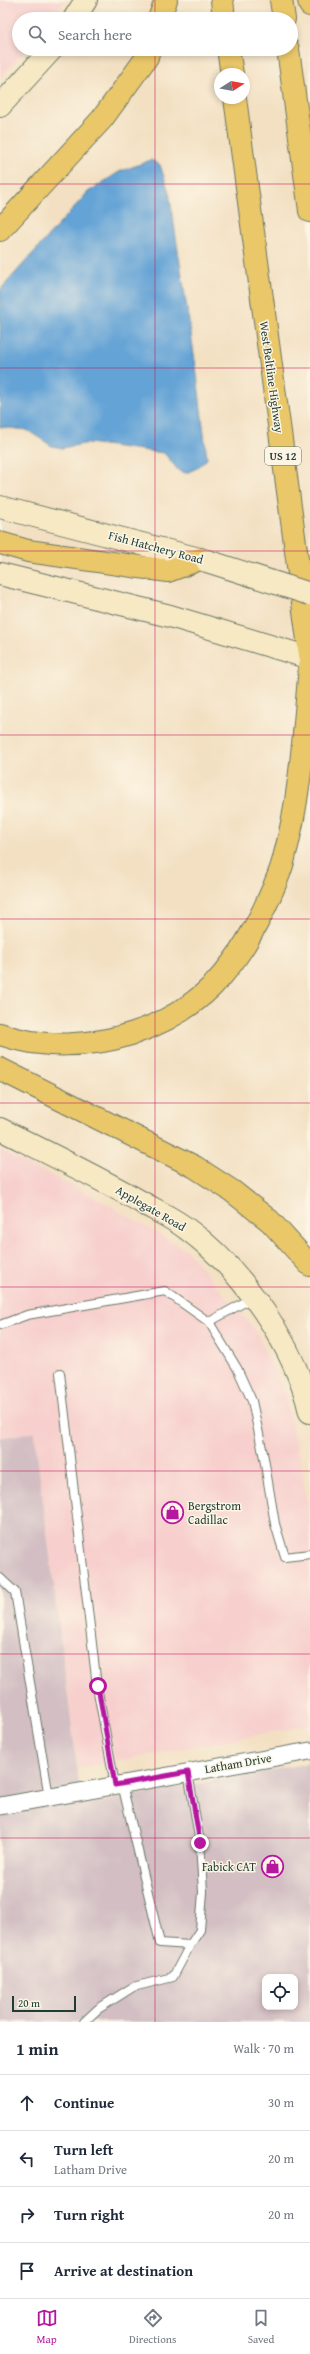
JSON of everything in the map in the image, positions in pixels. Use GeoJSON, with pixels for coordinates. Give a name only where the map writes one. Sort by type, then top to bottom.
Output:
{"type":"FeatureCollection","features":[{"type":"Feature","properties":{"kind":"highway"},"geometry":{"type":"LineString","coordinates":[[162,12],[166,0]]}},
{"type":"Feature","properties":{"kind":"highway"},"geometry":{"type":"LineString","coordinates":[[222,0],[223,12]]}},
{"type":"Feature","properties":{"kind":"highway"},"geometry":{"type":"LineString","coordinates":[[281,0],[283,12]]}},
{"type":"Feature","properties":{"kind":"highway"},"geometry":{"type":"LineString","coordinates":[[309,0],[310,5]]}},
{"type":"Feature","properties":{"kind":"highway"},"geometry":{"type":"LineString","coordinates":[[0,230],[102,119],[147,56]]}},
{"type":"Feature","properties":{"kind":"highway"},"geometry":{"type":"LineString","coordinates":[[229,56],[231,68]]}},
{"type":"Feature","properties":{"kind":"highway"},"geometry":{"type":"LineString","coordinates":[[289,56],[310,211]]}},
{"type":"Feature","properties":{"kind":"highway","name":"West Beltline Highway"},"geometry":{"type":"LineString","coordinates":[[236,104],[310,657]]}},
{"type":"Feature","properties":{"kind":"highway"},"geometry":{"type":"LineString","coordinates":[[0,543],[28,551],[168,571],[204,560]]}},
{"type":"Feature","properties":{"kind":"highway"},"geometry":{"type":"LineString","coordinates":[[0,1034],[47,1043],[78,1044],[121,1038],[151,1028],[182,1010],[205,994],[227,971],[250,938],[284,859],[299,780],[310,666]]}},
{"type":"Feature","properties":{"kind":"highway"},"geometry":{"type":"LineString","coordinates":[[0,1069],[195,1167],[214,1179],[270,1221],[310,1265]]}},
{"type":"Feature","properties":{"kind":"main road"},"geometry":{"type":"LineString","coordinates":[[78,12],[86,0]]}},
{"type":"Feature","properties":{"kind":"main road"},"geometry":{"type":"LineString","coordinates":[[0,106],[46,56]]}},
{"type":"Feature","properties":{"kind":"main road","name":"Fish Hatchery Road"},"geometry":{"type":"LineString","coordinates":[[0,507],[204,560],[310,594]]}},
{"type":"Feature","properties":{"kind":"main road"},"geometry":{"type":"LineString","coordinates":[[0,574],[151,610],[310,657]]}},
{"type":"Feature","properties":{"kind":"main road","name":"Applegate Road"},"geometry":{"type":"LineString","coordinates":[[0,1129],[95,1175],[187,1229],[232,1269],[264,1312],[294,1365],[310,1412]]}},
{"type":"Feature","properties":{"kind":"street","name":"Latham Drive"},"geometry":{"type":"LineString","coordinates":[[0,1806],[310,1751]]}},
{"type":"Feature","properties":{"kind":"lane"},"geometry":{"type":"LineString","coordinates":[[0,1326],[27,1315],[165,1290],[209,1322],[237,1368],[252,1402],[264,1458],[274,1524],[285,1557],[310,1554]]}},
{"type":"Feature","properties":{"kind":"lane"},"geometry":{"type":"LineString","coordinates":[[209,1322],[253,1298]]}},
{"type":"Feature","properties":{"kind":"lane"},"geometry":{"type":"LineString","coordinates":[[60,1372],[98,1686],[118,1785],[126,1809],[160,1943],[190,1945]]}},
{"type":"Feature","properties":{"kind":"lane"},"geometry":{"type":"LineString","coordinates":[[0,1578],[15,1592],[49,1797]]}},
{"type":"Feature","properties":{"kind":"lane"},"geometry":{"type":"LineString","coordinates":[[84,2022],[98,2009],[133,1987],[173,1977],[200,1930],[203,1892],[200,1843],[188,1772]]}},
{"type":"Feature","properties":{"kind":"shaded area"},"geometry":{"type":"Polygon","coordinates":[[[0,0],[65,0],[56,12],[12,12],[12,56],[20,56],[0,78],[0,0]]]}},
{"type":"Feature","properties":{"kind":"shaded area"},"geometry":{"type":"Polygon","coordinates":[[[0,1150],[102,1201],[186,1250],[255,1330],[283,1390],[302,1469],[310,1528],[310,1725],[78,1768],[34,1432],[0,1438],[0,1150]]]}},
{"type":"Feature","properties":{"kind":"shaded area"},"geometry":{"type":"Polygon","coordinates":[[[34,1432],[82,1805],[310,1763],[310,2022],[0,2022],[0,1438],[34,1432]]]}},
{"type":"Feature","properties":{"kind":"water"},"geometry":{"type":"Polygon","coordinates":[[[151,160],[160,165],[169,192],[196,367],[207,459],[197,468],[186,473],[179,471],[164,453],[89,443],[62,448],[52,446],[27,430],[0,427],[0,290],[88,192],[119,172],[151,160]]]}},
{"type":"Feature","properties":{"kind":"place","name":"Bergstrom Cadillac"},"geometry":{"type":"Point","coordinates":[173,1512]}},
{"type":"Feature","properties":{"kind":"place","name":"Fabick CAT"},"geometry":{"type":"Point","coordinates":[272,1866]}},
{"type":"Feature","properties":{"kind":"route"},"geometry":{"type":"LineString","coordinates":[[98,1686],[115,1785],[188,1772],[200,1843]]}}]}
